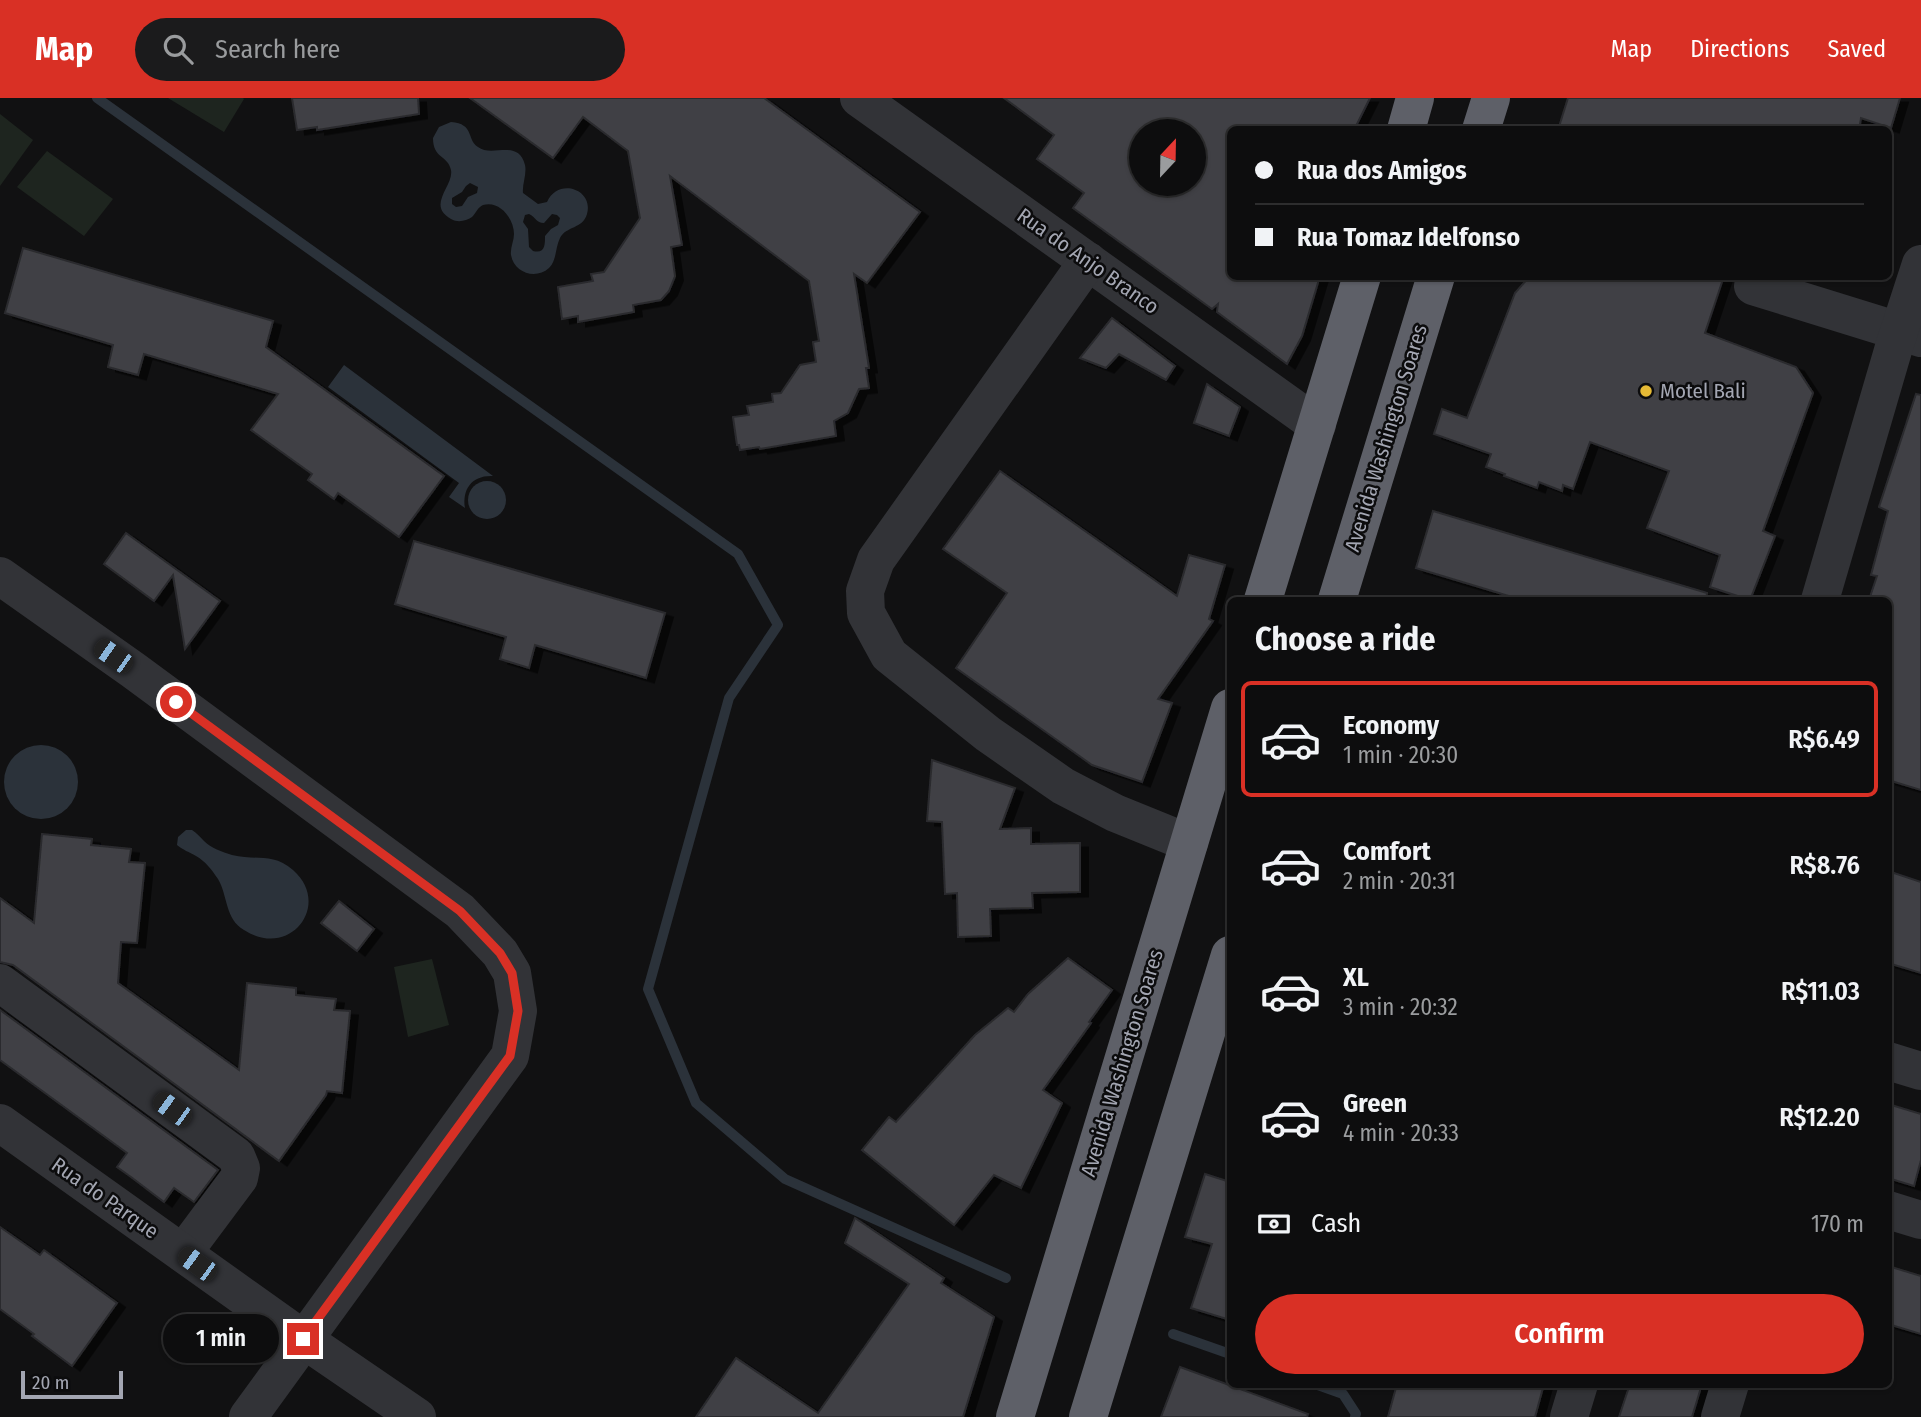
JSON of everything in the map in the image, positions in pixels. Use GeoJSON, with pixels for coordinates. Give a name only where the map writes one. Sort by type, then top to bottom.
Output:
{"type":"FeatureCollection","features":[{"type":"Feature","properties":{"kind":"highway"},"geometry":{"type":"LineString","coordinates":[[1407,126],[1415,98]]}},
{"type":"Feature","properties":{"kind":"highway"},"geometry":{"type":"LineString","coordinates":[[1482,126],[1490,98]]}},
{"type":"Feature","properties":{"kind":"highway"},"geometry":{"type":"LineString","coordinates":[[1265,597],[1361,280]]}},
{"type":"Feature","properties":{"kind":"highway","name":"Avenida Washington Soares"},"geometry":{"type":"LineString","coordinates":[[1338,597],[1435,280]]}},
{"type":"Feature","properties":{"kind":"highway","name":"Avenida Washington Soares"},"geometry":{"type":"LineString","coordinates":[[1015,1417],[1227,718]]}},
{"type":"Feature","properties":{"kind":"highway"},"geometry":{"type":"LineString","coordinates":[[1088,1417],[1227,965]]}},
{"type":"Feature","properties":{"kind":"street","name":"Rua do Anjo Branco"},"geometry":{"type":"LineString","coordinates":[[859,98],[1317,425]]}},
{"type":"Feature","properties":{"kind":"street"},"geometry":{"type":"LineString","coordinates":[[1088,261],[876,560],[865,591],[866,612],[890,655],[988,734],[1063,786],[1115,813],[1189,843]]}},
{"type":"Feature","properties":{"kind":"street"},"geometry":{"type":"LineString","coordinates":[[1821,597],[1910,335],[1921,264]]}},
{"type":"Feature","properties":{"kind":"street"},"geometry":{"type":"LineString","coordinates":[[1753,286],[1910,335]]}},
{"type":"Feature","properties":{"kind":"street"},"geometry":{"type":"LineString","coordinates":[[0,576],[133,670],[460,911],[500,953],[512,973],[518,1011],[510,1056],[248,1417]]}},
{"type":"Feature","properties":{"kind":"street"},"geometry":{"type":"LineString","coordinates":[[0,984],[236,1156],[240,1168],[239,1178],[183,1253]]}},
{"type":"Feature","properties":{"kind":"street"},"geometry":{"type":"LineString","coordinates":[[1892,1062],[1921,1072]]}},
{"type":"Feature","properties":{"kind":"street","name":"Rua do Parque"},"geometry":{"type":"LineString","coordinates":[[0,1123],[416,1417]]}},
{"type":"Feature","properties":{"kind":"street"},"geometry":{"type":"LineString","coordinates":[[1892,1211],[1921,1220]]}},
{"type":"Feature","properties":{"kind":"street"},"geometry":{"type":"LineString","coordinates":[[1569,1417],[1578,1388]]}},
{"type":"Feature","properties":{"kind":"street"},"geometry":{"type":"LineString","coordinates":[[1720,1417],[1729,1388]]}},
{"type":"Feature","properties":{"kind":"shaded area"},"geometry":{"type":"Polygon","coordinates":[[[168,98],[243,98],[244,99],[224,132],[168,98]]]}},
{"type":"Feature","properties":{"kind":"shaded area"},"geometry":{"type":"Polygon","coordinates":[[[0,114],[33,140],[0,186],[0,114]]]}},
{"type":"Feature","properties":{"kind":"shaded area"},"geometry":{"type":"Polygon","coordinates":[[[451,122],[459,123],[467,129],[474,144],[484,150],[517,152],[525,165],[523,193],[538,204],[547,202],[552,194],[566,188],[574,189],[585,198],[588,205],[585,219],[563,234],[553,261],[544,272],[526,273],[516,266],[511,255],[514,237],[512,222],[505,212],[495,205],[483,205],[472,217],[462,221],[444,214],[441,202],[451,170],[435,150],[433,138],[439,127],[451,122]],[[470,183],[452,198],[452,204],[456,207],[462,206],[468,197],[477,193],[478,187],[470,183]],[[529,214],[525,215],[523,222],[528,229],[529,247],[533,251],[540,251],[545,236],[558,225],[560,218],[552,214],[541,223],[529,214]]]}},
{"type":"Feature","properties":{"kind":"shaded area"},"geometry":{"type":"Polygon","coordinates":[[[47,151],[113,199],[84,236],[17,187],[47,151]]]}},
{"type":"Feature","properties":{"kind":"shaded area"},"geometry":{"type":"Polygon","coordinates":[[[344,365],[493,476],[479,478],[470,484],[465,495],[465,508],[449,497],[459,483],[328,387],[344,365]]]}},
{"type":"Feature","properties":{"kind":"shaded area"},"geometry":{"type":"Polygon","coordinates":[[[487,481],[500,487],[506,500],[500,513],[487,519],[474,513],[468,500],[474,487],[487,481]]]}},
{"type":"Feature","properties":{"kind":"shaded area"},"geometry":{"type":"Polygon","coordinates":[[[34,745],[48,745],[62,751],[72,761],[78,782],[72,803],[62,813],[48,819],[34,819],[20,813],[10,803],[4,789],[4,775],[10,761],[20,751],[34,745]]]}},
{"type":"Feature","properties":{"kind":"shaded area"},"geometry":{"type":"Polygon","coordinates":[[[186,830],[192,830],[210,846],[224,853],[271,859],[293,870],[304,884],[308,898],[307,912],[301,924],[290,933],[277,938],[261,937],[244,930],[233,920],[213,872],[199,858],[177,845],[178,837],[186,830]]]}},
{"type":"Feature","properties":{"kind":"shaded area"},"geometry":{"type":"Polygon","coordinates":[[[432,959],[449,1025],[408,1037],[394,967],[432,959]]]}},
{"type":"Feature","properties":{"kind":"building"},"geometry":{"type":"Polygon","coordinates":[[[292,98],[418,98],[419,114],[317,130],[317,127],[297,130],[292,98]]]}},
{"type":"Feature","properties":{"kind":"building"},"geometry":{"type":"Polygon","coordinates":[[[470,98],[764,98],[920,212],[867,283],[854,274],[869,368],[866,368],[869,388],[859,389],[848,413],[834,421],[836,436],[740,450],[733,417],[749,415],[747,406],[773,402],[772,394],[781,393],[800,365],[816,362],[813,342],[819,341],[809,281],[670,176],[682,245],[671,247],[675,276],[669,291],[661,300],[633,305],[634,312],[578,322],[578,316],[562,319],[558,287],[593,281],[591,274],[604,272],[640,218],[628,151],[583,117],[553,158],[470,98]]]}},
{"type":"Feature","properties":{"kind":"building"},"geometry":{"type":"Polygon","coordinates":[[[1004,98],[1370,98],[1356,126],[1227,126],[1227,280],[1319,280],[1302,336],[1287,364],[1217,312],[1218,304],[1212,309],[1073,208],[1084,193],[1037,159],[1054,135],[1004,98]]]}},
{"type":"Feature","properties":{"kind":"building"},"geometry":{"type":"Polygon","coordinates":[[[1568,98],[1900,98],[1892,126],[1861,118],[1860,126],[1559,126],[1568,98]]]}},
{"type":"Feature","properties":{"kind":"building"},"geometry":{"type":"Polygon","coordinates":[[[23,248],[273,321],[266,347],[444,476],[399,537],[338,493],[334,499],[308,480],[312,474],[251,430],[278,394],[144,354],[138,375],[108,367],[113,345],[5,313],[23,248]]]}},
{"type":"Feature","properties":{"kind":"building","name":"Motel Bali"},"geometry":{"type":"Polygon","coordinates":[[[1526,280],[1723,280],[1705,333],[1796,367],[1813,393],[1763,531],[1775,536],[1751,597],[1741,597],[1710,587],[1720,555],[1647,528],[1669,471],[1590,442],[1573,489],[1563,485],[1562,491],[1539,482],[1537,488],[1486,467],[1491,454],[1434,434],[1442,409],[1467,418],[1515,293],[1526,280]]]}},
{"type":"Feature","properties":{"kind":"building"},"geometry":{"type":"Polygon","coordinates":[[[1112,318],[1175,366],[1166,380],[1119,354],[1106,368],[1080,358],[1112,318]]]}},
{"type":"Feature","properties":{"kind":"building"},"geometry":{"type":"Polygon","coordinates":[[[1207,384],[1240,407],[1229,436],[1194,423],[1207,384]]]}},
{"type":"Feature","properties":{"kind":"building"},"geometry":{"type":"Polygon","coordinates":[[[1916,394],[1921,395],[1921,790],[1892,781],[1892,597],[1870,597],[1877,576],[1871,575],[1888,511],[1879,507],[1916,394]]]}},
{"type":"Feature","properties":{"kind":"building"},"geometry":{"type":"Polygon","coordinates":[[[1000,471],[1177,596],[1189,555],[1225,565],[1209,619],[1213,621],[1158,699],[1172,703],[1142,782],[1092,765],[956,668],[1007,593],[943,549],[1000,471]]]}},
{"type":"Feature","properties":{"kind":"building"},"geometry":{"type":"Polygon","coordinates":[[[1433,511],[1707,593],[1706,597],[1512,597],[1416,568],[1433,511]]]}},
{"type":"Feature","properties":{"kind":"building"},"geometry":{"type":"Polygon","coordinates":[[[126,533],[220,601],[185,649],[173,575],[154,601],[104,564],[126,533]]]}},
{"type":"Feature","properties":{"kind":"building"},"geometry":{"type":"Polygon","coordinates":[[[414,541],[665,613],[646,678],[535,645],[529,668],[500,659],[506,637],[395,604],[414,541]]]}},
{"type":"Feature","properties":{"kind":"building"},"geometry":{"type":"Polygon","coordinates":[[[932,760],[1015,788],[1000,829],[1031,828],[1031,844],[1080,843],[1080,892],[1032,893],[1033,908],[990,909],[991,936],[958,937],[957,893],[945,894],[942,822],[927,821],[932,760]]]}},
{"type":"Feature","properties":{"kind":"building"},"geometry":{"type":"Polygon","coordinates":[[[42,834],[92,839],[91,845],[131,849],[129,862],[145,863],[137,943],[121,942],[118,983],[239,1070],[247,983],[296,988],[296,995],[336,999],[334,1010],[350,1011],[342,1093],[327,1091],[279,1161],[13,965],[0,962],[0,898],[34,923],[42,834]]]}},
{"type":"Feature","properties":{"kind":"building"},"geometry":{"type":"Polygon","coordinates":[[[1892,872],[1921,882],[1921,973],[1892,964],[1892,872]]]}},
{"type":"Feature","properties":{"kind":"building"},"geometry":{"type":"Polygon","coordinates":[[[339,901],[374,929],[357,951],[321,923],[339,901]]]}},
{"type":"Feature","properties":{"kind":"building"},"geometry":{"type":"Polygon","coordinates":[[[1068,958],[1112,990],[1043,1090],[1062,1103],[1021,1188],[994,1175],[954,1225],[862,1150],[889,1117],[896,1122],[975,1035],[1008,1008],[1014,1012],[1028,994],[1068,958]]]}},
{"type":"Feature","properties":{"kind":"building"},"geometry":{"type":"Polygon","coordinates":[[[0,1010],[218,1170],[194,1202],[174,1188],[164,1202],[117,1167],[127,1153],[0,1060],[0,1010]]]}},
{"type":"Feature","properties":{"kind":"building"},"geometry":{"type":"Polygon","coordinates":[[[1892,1105],[1921,1114],[1921,1160],[1914,1186],[1892,1179],[1892,1105]]]}},
{"type":"Feature","properties":{"kind":"building"},"geometry":{"type":"Polygon","coordinates":[[[1205,1174],[1227,1181],[1227,1319],[1191,1308],[1212,1244],[1185,1237],[1205,1174]]]}},
{"type":"Feature","properties":{"kind":"building"},"geometry":{"type":"Polygon","coordinates":[[[855,1218],[944,1278],[941,1283],[994,1317],[963,1417],[696,1417],[736,1358],[818,1413],[909,1284],[845,1243],[855,1218]]]}},
{"type":"Feature","properties":{"kind":"building"},"geometry":{"type":"Polygon","coordinates":[[[0,1227],[40,1255],[44,1250],[117,1303],[72,1366],[0,1309],[0,1227]]]}},
{"type":"Feature","properties":{"kind":"building"},"geometry":{"type":"Polygon","coordinates":[[[1892,1267],[1921,1276],[1921,1334],[1892,1325],[1892,1267]]]}},
{"type":"Feature","properties":{"kind":"building"},"geometry":{"type":"Polygon","coordinates":[[[1180,1367],[1227,1384],[1227,1388],[1237,1388],[1308,1414],[1307,1417],[1161,1417],[1180,1367]]]}},
{"type":"Feature","properties":{"kind":"building"},"geometry":{"type":"Polygon","coordinates":[[[1396,1388],[1543,1388],[1535,1417],[1388,1417],[1396,1388]]]}},
{"type":"Feature","properties":{"kind":"building"},"geometry":{"type":"Polygon","coordinates":[[[1629,1388],[1701,1388],[1692,1417],[1619,1417],[1629,1388]]]}},
{"type":"Feature","properties":{"kind":"waterway"},"geometry":{"type":"LineString","coordinates":[[97,98],[738,554],[778,625],[729,698],[648,989],[696,1103],[785,1179],[1006,1278]]}},
{"type":"Feature","properties":{"kind":"waterway"},"geometry":{"type":"LineString","coordinates":[[1173,1334],[1227,1353]]}},
{"type":"Feature","properties":{"kind":"waterway"},"geometry":{"type":"LineString","coordinates":[[1326,1388],[1343,1394],[1356,1414],[1355,1417]]}},
{"type":"Feature","properties":{"kind":"place","name":"Motel Bali"},"geometry":{"type":"Point","coordinates":[1646,391]}},
{"type":"Feature","properties":{"kind":"route"},"geometry":{"type":"LineString","coordinates":[[176,702],[460,911],[500,953],[512,973],[518,1011],[510,1056],[303,1339]]}}]}
